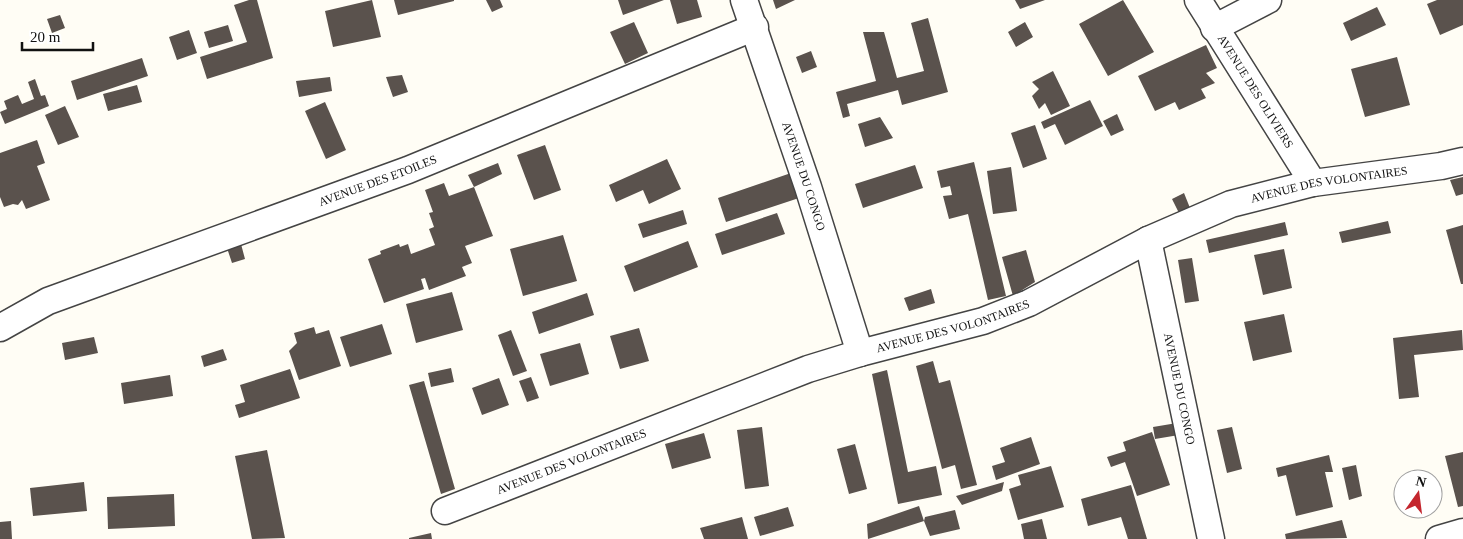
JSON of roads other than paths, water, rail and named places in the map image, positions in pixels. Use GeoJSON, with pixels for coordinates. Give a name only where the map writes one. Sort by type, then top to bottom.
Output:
{"type":"FeatureCollection","features":[{"type":"Feature","properties":{"kind":"street","name":"AVENUE DU CONGO"},"geometry":{"type":"LineString","coordinates":[[744,0],[755,27],[808,187],[860,353]]}},
{"type":"Feature","properties":{"kind":"street","name":"AVENUE DES OLIVIERS"},"geometry":{"type":"LineString","coordinates":[[1198,0],[1313,183]]}},
{"type":"Feature","properties":{"kind":"street"},"geometry":{"type":"LineString","coordinates":[[1214,28],[1268,0]]}},
{"type":"Feature","properties":{"kind":"street","name":"AVENUE DES ETOILES"},"geometry":{"type":"LineString","coordinates":[[0,328],[48,301],[408,170],[755,27]]}},
{"type":"Feature","properties":{"kind":"street","name":"AVENUE DES VOLONTAIRES"},"geometry":{"type":"LineString","coordinates":[[445,511],[799,372],[860,353],[983,321],[1029,303],[1148,240],[1232,204],[1313,183],[1441,166],[1463,161]]}},
{"type":"Feature","properties":{"kind":"street","name":"AVENUE DU CONGO"},"geometry":{"type":"LineString","coordinates":[[1148,240],[1211,539]]}},
{"type":"Feature","properties":{"kind":"street"},"geometry":{"type":"LineString","coordinates":[[1439,539],[1463,532]]}}]}
